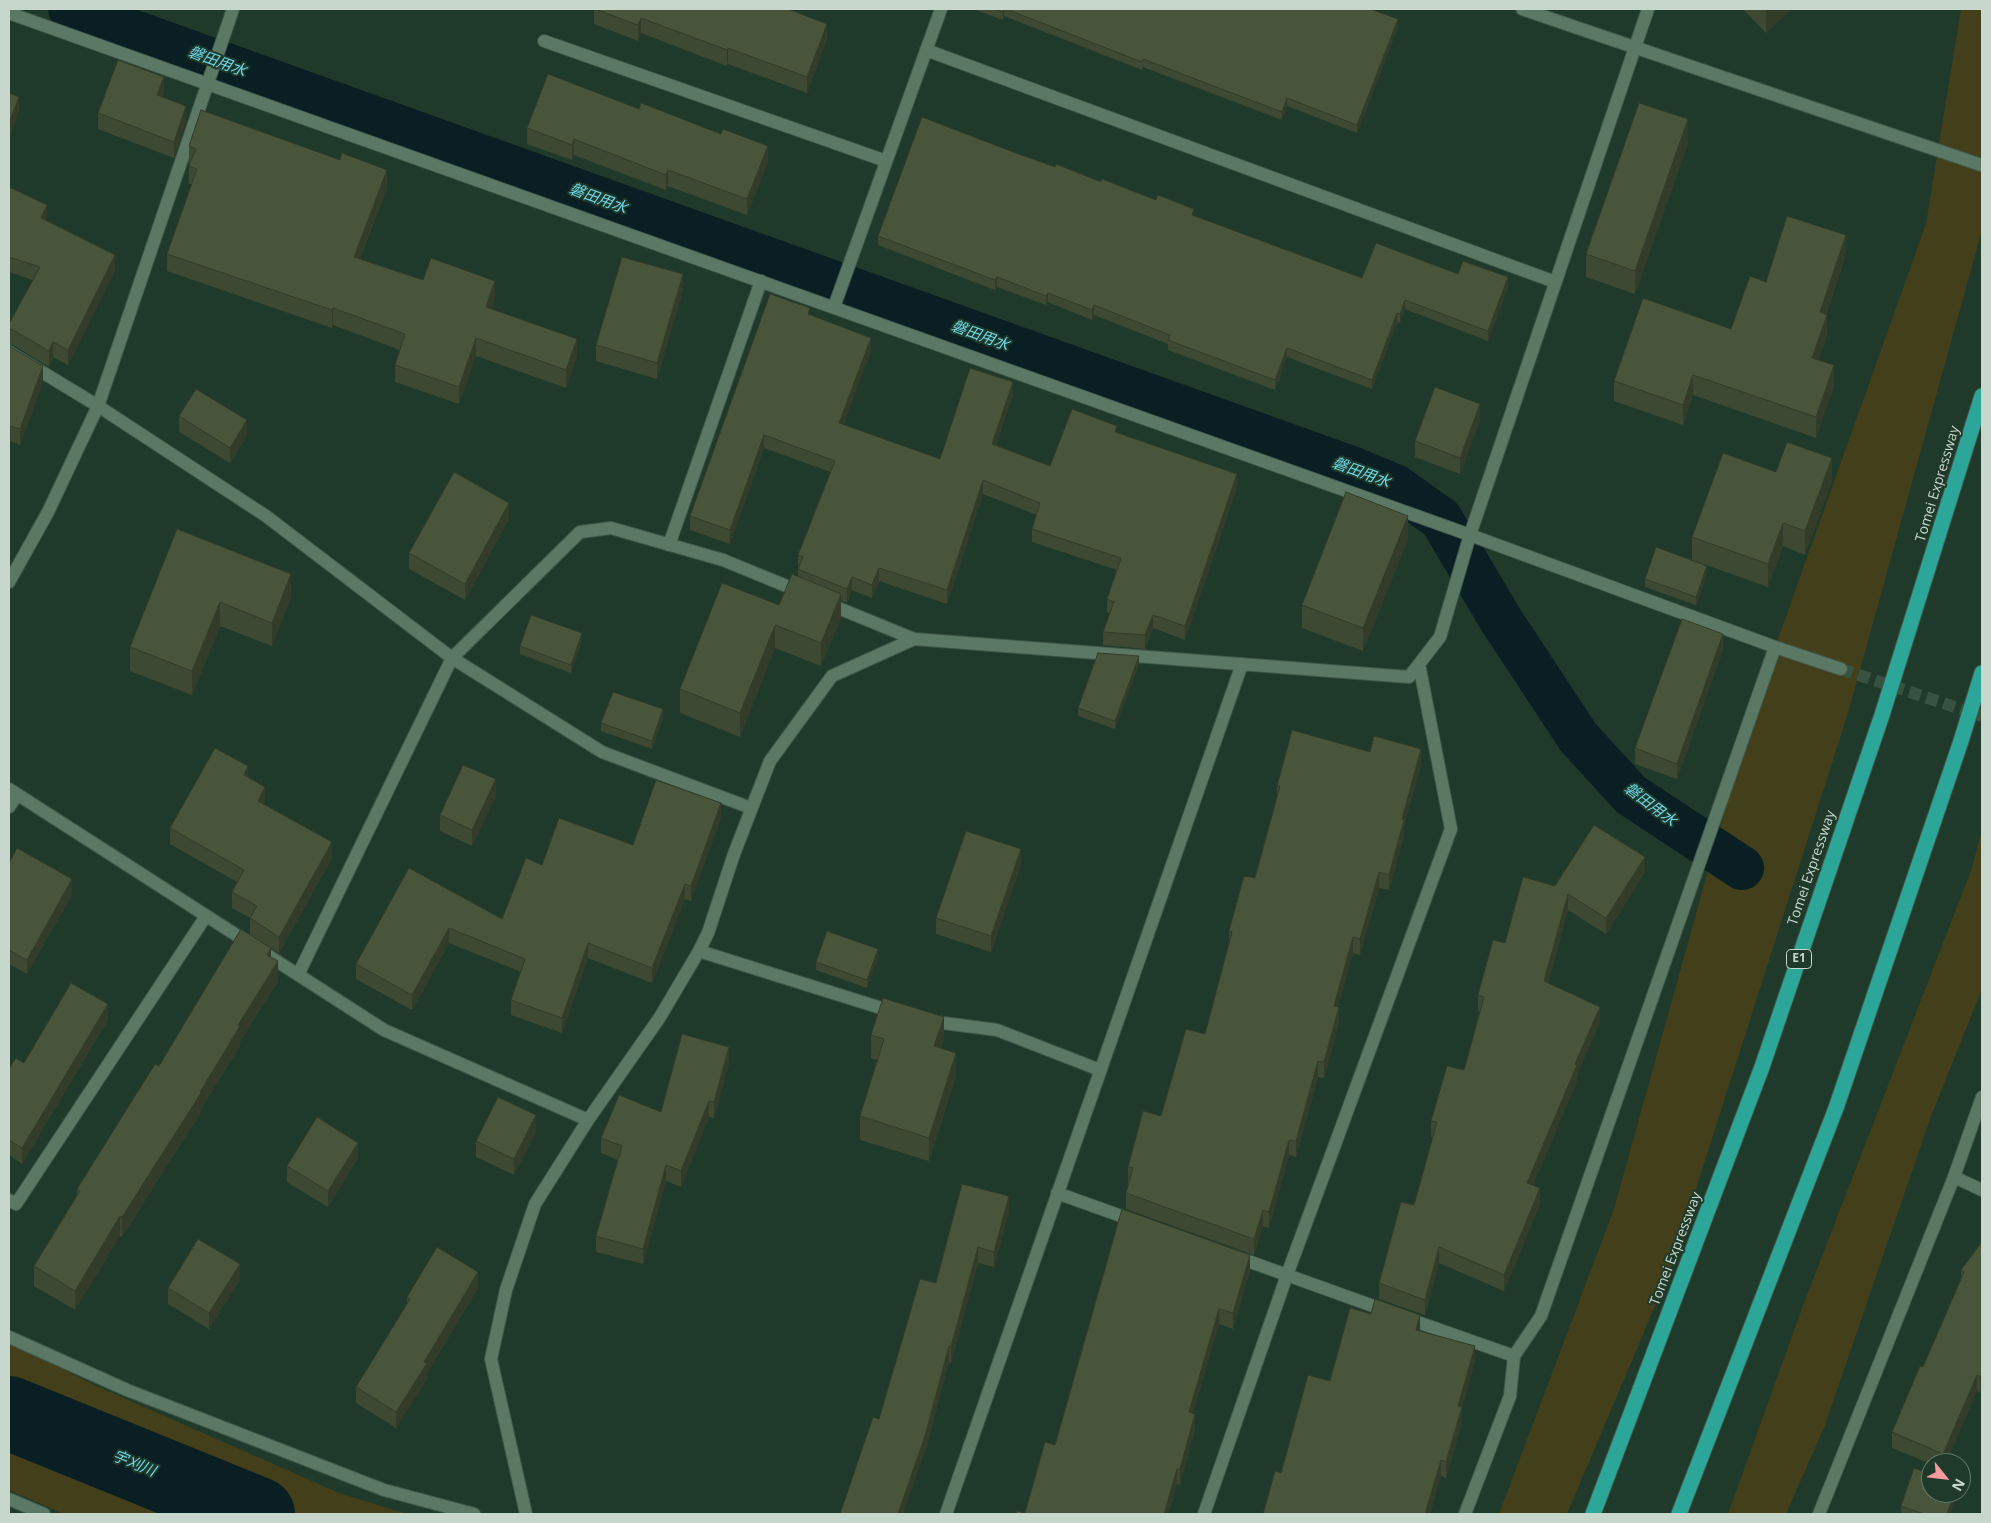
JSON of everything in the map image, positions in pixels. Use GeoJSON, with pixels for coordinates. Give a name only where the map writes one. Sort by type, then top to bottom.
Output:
{"type":"FeatureCollection","features":[{"type":"Feature","properties":{"kind":"highway","name":"Tomei Expressway"},"geometry":{"type":"LineString","coordinates":[[1593,1514],[1762,1067],[1882,715],[1982,396]]}},
{"type":"Feature","properties":{"kind":"highway"},"geometry":{"type":"LineString","coordinates":[[1679,1514],[1836,1108],[1961,741],[1982,673]]}},
{"type":"Feature","properties":{"kind":"street"},"geometry":{"type":"LineString","coordinates":[[9,582],[48,512],[98,406],[232,9]]}},
{"type":"Feature","properties":{"kind":"street"},"geometry":{"type":"LineString","coordinates":[[834,307],[941,9]]}},
{"type":"Feature","properties":{"kind":"street"},"geometry":{"type":"LineString","coordinates":[[1522,9],[1981,165]]}},
{"type":"Feature","properties":{"kind":"street"},"geometry":{"type":"LineString","coordinates":[[298,974],[452,658],[580,532],[611,528],[723,560],[914,640],[1409,677],[1440,637],[1470,535],[1648,9]]}},
{"type":"Feature","properties":{"kind":"street"},"geometry":{"type":"LineString","coordinates":[[9,13],[1470,535],[1775,647],[1841,669]]}},
{"type":"Feature","properties":{"kind":"street"},"geometry":{"type":"LineString","coordinates":[[544,41],[886,161]]}},
{"type":"Feature","properties":{"kind":"street"},"geometry":{"type":"LineString","coordinates":[[926,50],[1556,282]]}},
{"type":"Feature","properties":{"kind":"street"},"geometry":{"type":"LineString","coordinates":[[669,545],[761,281]]}},
{"type":"Feature","properties":{"kind":"street"},"geometry":{"type":"LineString","coordinates":[[9,352],[98,406],[266,516],[452,658],[602,752],[751,808]]}},
{"type":"Feature","properties":{"kind":"street"},"geometry":{"type":"LineString","coordinates":[[526,1514],[491,1359],[506,1290],[535,1204],[588,1120],[660,1017],[708,933],[734,854],[770,761],[832,676],[914,640]]}},
{"type":"Feature","properties":{"kind":"street"},"geometry":{"type":"LineString","coordinates":[[1464,1514],[1510,1396],[1514,1356],[1540,1316],[1775,647]]}},
{"type":"Feature","properties":{"kind":"street"},"geometry":{"type":"LineString","coordinates":[[946,1514],[1242,664]]}},
{"type":"Feature","properties":{"kind":"street"},"geometry":{"type":"LineString","coordinates":[[1204,1514],[1286,1275],[1451,829],[1419,664]]}},
{"type":"Feature","properties":{"kind":"street"},"geometry":{"type":"LineString","coordinates":[[9,807],[13,792],[384,1030],[588,1120]]}},
{"type":"Feature","properties":{"kind":"street"},"geometry":{"type":"LineString","coordinates":[[9,1200],[16,1204],[206,916]]}},
{"type":"Feature","properties":{"kind":"street"},"geometry":{"type":"LineString","coordinates":[[698,951],[912,1018],[997,1030],[1100,1070]]}},
{"type":"Feature","properties":{"kind":"street"},"geometry":{"type":"LineString","coordinates":[[1819,1514],[1954,1177],[1982,1097]]}},
{"type":"Feature","properties":{"kind":"street"},"geometry":{"type":"LineString","coordinates":[[1954,1177],[1982,1190]]}},
{"type":"Feature","properties":{"kind":"street"},"geometry":{"type":"LineString","coordinates":[[1057,1193],[1149,1226]]}},
{"type":"Feature","properties":{"kind":"street"},"geometry":{"type":"LineString","coordinates":[[1222,1252],[1514,1356]]}},
{"type":"Feature","properties":{"kind":"street"},"geometry":{"type":"LineString","coordinates":[[9,1337],[127,1390],[384,1490],[474,1514]]}},
{"type":"Feature","properties":{"kind":"street"},"geometry":{"type":"LineString","coordinates":[[9,1500],[44,1514]]}},
{"type":"Feature","properties":{"kind":"shaded area"},"geometry":{"type":"Polygon","coordinates":[[[1961,9],[1982,9],[1982,230],[1848,713],[1669,1273],[1567,1514],[1499,1514],[1614,1209],[1753,709],[1926,224],[1961,9]]]}},
{"type":"Feature","properties":{"kind":"shaded area"},"geometry":{"type":"Polygon","coordinates":[[[1982,830],[1982,989],[1930,1119],[1825,1425],[1786,1514],[1728,1514],[1804,1303],[1972,868],[1982,830]]]}},
{"type":"Feature","properties":{"kind":"shaded area"},"geometry":{"type":"Polygon","coordinates":[[[9,1342],[92,1384],[339,1493],[407,1514],[64,1514],[9,1490],[9,1342]]]}},
{"type":"Feature","properties":{"kind":"building"},"geometry":{"type":"Polygon","coordinates":[[[595,9],[788,9],[827,24],[807,77],[641,18],[638,25],[595,9]]]}},
{"type":"Feature","properties":{"kind":"building"},"geometry":{"type":"Polygon","coordinates":[[[1006,9],[1370,9],[1398,19],[1357,125],[1287,98],[1282,112],[1143,59],[1142,62],[1006,9]]]}},
{"type":"Feature","properties":{"kind":"building"},"geometry":{"type":"Polygon","coordinates":[[[118,60],[164,77],[157,95],[186,106],[174,142],[98,113],[118,60]]]}},
{"type":"Feature","properties":{"kind":"building"},"geometry":{"type":"Polygon","coordinates":[[[548,74],[639,109],[641,103],[721,134],[723,129],[768,146],[747,199],[668,170],[666,175],[574,139],[572,145],[527,128],[548,74]]]}},
{"type":"Feature","properties":{"kind":"building"},"geometry":{"type":"Polygon","coordinates":[[[9,93],[19,97],[9,123],[9,93]]]}},
{"type":"Feature","properties":{"kind":"building"},"geometry":{"type":"Polygon","coordinates":[[[1639,103],[1688,119],[1635,271],[1586,254],[1639,103]]]}},
{"type":"Feature","properties":{"kind":"building"},"geometry":{"type":"Polygon","coordinates":[[[201,110],[340,160],[342,153],[387,170],[354,257],[423,280],[431,258],[495,281],[486,307],[577,339],[566,370],[476,338],[459,387],[395,365],[405,334],[333,308],[332,310],[167,254],[197,169],[189,166],[196,149],[189,146],[201,110]]]}},
{"type":"Feature","properties":{"kind":"building"},"geometry":{"type":"Polygon","coordinates":[[[922,117],[1055,167],[1056,164],[1101,182],[1102,179],[1156,200],[1158,195],[1194,209],[1192,215],[1362,278],[1376,243],[1458,274],[1463,261],[1508,277],[1488,331],[1405,300],[1400,314],[1397,313],[1372,380],[1287,348],[1275,380],[1168,340],[1170,335],[1094,305],[1092,310],[1048,293],[1046,296],[997,277],[995,280],[878,236],[922,117]]]}},
{"type":"Feature","properties":{"kind":"building"},"geometry":{"type":"Polygon","coordinates":[[[9,187],[47,205],[41,218],[115,255],[68,350],[53,342],[49,351],[9,329],[9,324],[40,267],[9,257],[9,187]]]}},
{"type":"Feature","properties":{"kind":"building"},"geometry":{"type":"Polygon","coordinates":[[[1787,216],[1846,235],[1820,312],[1827,315],[1812,358],[1834,365],[1816,417],[1693,375],[1683,405],[1614,381],[1643,298],[1731,329],[1750,276],[1766,282],[1787,216]]]}},
{"type":"Feature","properties":{"kind":"building"},"geometry":{"type":"Polygon","coordinates":[[[622,257],[683,274],[657,363],[596,345],[622,257]]]}},
{"type":"Feature","properties":{"kind":"building"},"geometry":{"type":"Polygon","coordinates":[[[770,294],[810,308],[808,314],[871,338],[839,423],[940,459],[970,368],[1013,382],[992,444],[1050,466],[1072,409],[1117,426],[1115,432],[1237,474],[1185,626],[1153,615],[1145,635],[1103,632],[1114,602],[1107,599],[1121,558],[1032,529],[1040,503],[983,480],[947,590],[879,568],[872,585],[852,577],[847,589],[798,569],[803,557],[798,555],[835,461],[764,435],[730,530],[690,516],[770,294]]]}},
{"type":"Feature","properties":{"kind":"building"},"geometry":{"type":"Polygon","coordinates":[[[9,346],[43,366],[20,429],[11,426],[9,431],[9,346]]]}},
{"type":"Feature","properties":{"kind":"building"},"geometry":{"type":"Polygon","coordinates":[[[1435,387],[1480,404],[1460,458],[1415,441],[1435,387]]]}},
{"type":"Feature","properties":{"kind":"building"},"geometry":{"type":"Polygon","coordinates":[[[196,389],[247,420],[230,448],[179,416],[196,389]]]}},
{"type":"Feature","properties":{"kind":"building"},"geometry":{"type":"Polygon","coordinates":[[[1787,442],[1832,458],[1805,531],[1783,523],[1768,564],[1692,537],[1723,453],[1776,472],[1787,442]]]}},
{"type":"Feature","properties":{"kind":"building"},"geometry":{"type":"Polygon","coordinates":[[[454,472],[509,503],[465,584],[409,553],[454,472]]]}},
{"type":"Feature","properties":{"kind":"building"},"geometry":{"type":"Polygon","coordinates":[[[1346,492],[1408,516],[1363,628],[1302,605],[1346,492]]]}},
{"type":"Feature","properties":{"kind":"building"},"geometry":{"type":"Polygon","coordinates":[[[177,529],[291,574],[272,623],[220,602],[192,671],[130,647],[177,529]]]}},
{"type":"Feature","properties":{"kind":"building"},"geometry":{"type":"Polygon","coordinates":[[[1656,547],[1707,566],[1696,597],[1645,579],[1656,547]]]}},
{"type":"Feature","properties":{"kind":"building"},"geometry":{"type":"Polygon","coordinates":[[[792,574],[841,594],[821,643],[775,625],[740,713],[680,689],[722,583],[779,605],[792,574]]]}},
{"type":"Feature","properties":{"kind":"building"},"geometry":{"type":"Polygon","coordinates":[[[531,615],[582,633],[571,665],[520,646],[531,615]]]}},
{"type":"Feature","properties":{"kind":"building"},"geometry":{"type":"Polygon","coordinates":[[[1682,619],[1723,634],[1677,764],[1635,748],[1682,619]]]}},
{"type":"Feature","properties":{"kind":"building"},"geometry":{"type":"Polygon","coordinates":[[[1098,653],[1139,656],[1115,721],[1078,708],[1098,653]]]}},
{"type":"Feature","properties":{"kind":"building"},"geometry":{"type":"Polygon","coordinates":[[[613,692],[663,709],[652,741],[601,723],[613,692]]]}},
{"type":"Feature","properties":{"kind":"building"},"geometry":{"type":"Polygon","coordinates":[[[1292,730],[1370,752],[1374,736],[1421,749],[1389,875],[1379,872],[1360,939],[1353,937],[1334,1006],[1339,1007],[1324,1062],[1318,1061],[1296,1141],[1289,1140],[1269,1212],[1263,1210],[1254,1239],[1126,1193],[1133,1168],[1128,1167],[1143,1111],[1161,1116],[1186,1029],[1205,1034],[1232,932],[1229,931],[1244,876],[1255,878],[1280,786],[1277,786],[1292,730]]]}},
{"type":"Feature","properties":{"kind":"building"},"geometry":{"type":"Polygon","coordinates":[[[215,748],[248,766],[244,775],[265,787],[258,801],[332,842],[279,937],[250,918],[257,906],[232,892],[244,870],[170,828],[215,748]]]}},
{"type":"Feature","properties":{"kind":"building"},"geometry":{"type":"Polygon","coordinates":[[[463,765],[496,779],[472,830],[440,815],[463,765]]]}},
{"type":"Feature","properties":{"kind":"building"},"geometry":{"type":"Polygon","coordinates":[[[656,780],[721,803],[691,886],[685,884],[652,968],[588,943],[562,1018],[511,1000],[525,959],[449,928],[412,995],[356,964],[409,868],[502,919],[526,858],[542,865],[559,818],[633,845],[656,780]]]}},
{"type":"Feature","properties":{"kind":"building"},"geometry":{"type":"Polygon","coordinates":[[[1594,825],[1645,857],[1606,918],[1568,894],[1544,981],[1600,1007],[1527,1183],[1540,1188],[1504,1275],[1439,1247],[1425,1300],[1379,1283],[1401,1202],[1414,1205],[1437,1122],[1431,1121],[1447,1066],[1464,1070],[1484,997],[1478,995],[1493,940],[1505,943],[1523,877],[1555,886],[1594,825]]]}},
{"type":"Feature","properties":{"kind":"building"},"geometry":{"type":"Polygon","coordinates":[[[966,831],[1021,849],[991,936],[936,918],[966,831]]]}},
{"type":"Feature","properties":{"kind":"building"},"geometry":{"type":"Polygon","coordinates":[[[17,848],[72,879],[27,960],[9,950],[9,863],[17,848]]]}},
{"type":"Feature","properties":{"kind":"building"},"geometry":{"type":"Polygon","coordinates":[[[241,929],[271,948],[267,955],[278,961],[238,1025],[240,1026],[201,1093],[122,1217],[120,1216],[75,1291],[34,1266],[80,1191],[77,1189],[155,1064],[159,1066],[241,929]]]}},
{"type":"Feature","properties":{"kind":"building"},"geometry":{"type":"Polygon","coordinates":[[[827,931],[878,949],[867,980],[816,962],[827,931]]]}},
{"type":"Feature","properties":{"kind":"building"},"geometry":{"type":"Polygon","coordinates":[[[71,983],[108,1004],[22,1148],[9,1140],[9,1069],[16,1058],[24,1063],[71,983]]]}},
{"type":"Feature","properties":{"kind":"building"},"geometry":{"type":"Polygon","coordinates":[[[883,998],[944,1017],[934,1046],[956,1053],[929,1138],[860,1116],[884,1039],[871,1035],[883,998]]]}},
{"type":"Feature","properties":{"kind":"building"},"geometry":{"type":"Polygon","coordinates":[[[682,1034],[729,1047],[714,1102],[709,1101],[681,1171],[666,1165],[643,1249],[596,1236],[622,1146],[601,1138],[619,1095],[661,1112],[682,1034]]]}},
{"type":"Feature","properties":{"kind":"building"},"geometry":{"type":"Polygon","coordinates":[[[498,1097],[536,1115],[514,1159],[476,1141],[498,1097]]]}},
{"type":"Feature","properties":{"kind":"building"},"geometry":{"type":"Polygon","coordinates":[[[317,1117],[358,1143],[328,1191],[287,1166],[317,1117]]]}},
{"type":"Feature","properties":{"kind":"building"},"geometry":{"type":"Polygon","coordinates":[[[962,1184],[1009,1196],[994,1252],[978,1247],[925,1436],[898,1514],[840,1514],[873,1417],[879,1419],[920,1279],[936,1283],[962,1184]]]}},
{"type":"Feature","properties":{"kind":"building"},"geometry":{"type":"Polygon","coordinates":[[[1122,1209],[1250,1255],[1233,1313],[1219,1309],[1189,1412],[1195,1414],[1180,1469],[1177,1469],[1164,1514],[1016,1514],[1017,1511],[1025,1513],[1045,1442],[1055,1445],[1122,1209]]]}},
{"type":"Feature","properties":{"kind":"building"},"geometry":{"type":"Polygon","coordinates":[[[198,1239],[240,1264],[209,1313],[168,1288],[198,1239]]]}},
{"type":"Feature","properties":{"kind":"building"},"geometry":{"type":"Polygon","coordinates":[[[1982,1242],[1982,1373],[1980,1377],[1977,1375],[1943,1453],[1941,1453],[1892,1432],[1920,1366],[1923,1367],[1964,1272],[1961,1270],[1982,1242]]]}},
{"type":"Feature","properties":{"kind":"building"},"geometry":{"type":"Polygon","coordinates":[[[437,1247],[478,1272],[424,1362],[427,1363],[396,1412],[356,1387],[410,1299],[407,1297],[437,1247]]]}},
{"type":"Feature","properties":{"kind":"building"},"geometry":{"type":"Polygon","coordinates":[[[1375,1299],[1420,1315],[1416,1330],[1475,1346],[1458,1406],[1462,1407],[1446,1462],[1441,1460],[1425,1514],[1263,1514],[1275,1471],[1281,1473],[1308,1375],[1330,1381],[1350,1308],[1371,1314],[1375,1299]]]}},
{"type":"Feature","properties":{"kind":"building"},"geometry":{"type":"Polygon","coordinates":[[[1914,1468],[1921,1470],[1921,1503],[1951,1503],[1947,1514],[1924,1514],[1901,1506],[1914,1468]]]}},
{"type":"Feature","properties":{"kind":"waterway","name":"磐田用水"},"geometry":{"type":"LineString","coordinates":[[70,9],[1354,469],[1395,486],[1441,519],[1501,620],[1578,737],[1631,795],[1742,868]]}},
{"type":"Feature","properties":{"kind":"waterway","name":"宇刈川"},"geometry":{"type":"LineString","coordinates":[[9,1413],[258,1514]]}},
{"type":"Feature","properties":{"kind":"tunnel"},"geometry":{"type":"LineString","coordinates":[[1841,669],[1982,716]]}}]}
